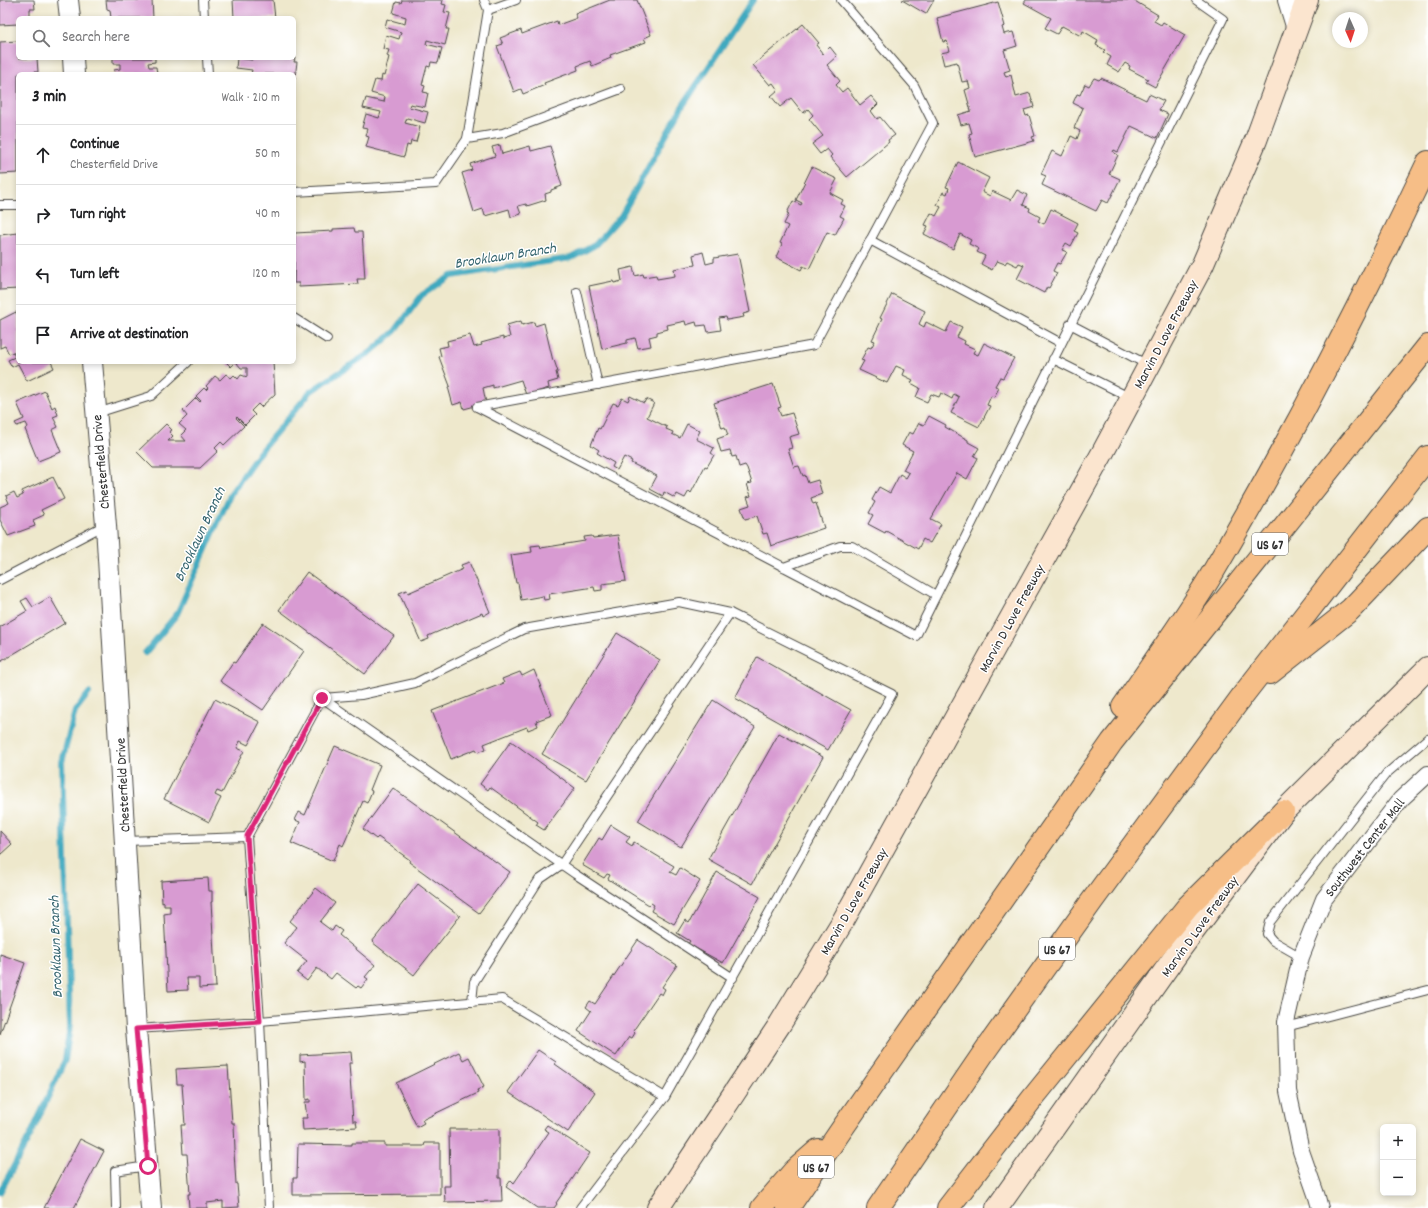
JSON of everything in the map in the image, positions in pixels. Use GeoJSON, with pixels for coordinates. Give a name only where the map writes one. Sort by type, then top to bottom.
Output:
{"type":"FeatureCollection","features":[{"type":"Feature","properties":{"kind":"highway"},"geometry":{"type":"LineString","coordinates":[[1112,742],[1121,709],[1208,580],[1271,472],[1384,256],[1428,162]]}},
{"type":"Feature","properties":{"kind":"highway","name":"US 67"},"geometry":{"type":"LineString","coordinates":[[788,1208],[1112,742],[1428,346]]}},
{"type":"Feature","properties":{"kind":"highway","name":"US 67"},"geometry":{"type":"LineString","coordinates":[[878,1208],[1005,1022],[1092,901],[1243,695],[1428,457]]}},
{"type":"Feature","properties":{"kind":"highway"},"geometry":{"type":"LineString","coordinates":[[1243,695],[1350,610],[1428,528]]}},
{"type":"Feature","properties":{"kind":"highway"},"geometry":{"type":"LineString","coordinates":[[948,1208],[1032,1099],[1188,906],[1283,812]]}},
{"type":"Feature","properties":{"kind":"highway"},"geometry":{"type":"LineString","coordinates":[[762,1208],[794,1171],[844,1126]]}},
{"type":"Feature","properties":{"kind":"main road","name":"Marvin D Love Freeway"},"geometry":{"type":"LineString","coordinates":[[658,1208],[780,1024],[843,921],[1103,452],[1203,264],[1256,140],[1307,0]]}},
{"type":"Feature","properties":{"kind":"main road","name":"Marvin D Love Freeway"},"geometry":{"type":"LineString","coordinates":[[998,1208],[1181,948],[1283,812],[1428,668]]}},
{"type":"Feature","properties":{"kind":"street"},"geometry":{"type":"LineString","coordinates":[[68,0],[70,16]]}},
{"type":"Feature","properties":{"kind":"street"},"geometry":{"type":"LineString","coordinates":[[1288,0],[1297,29]]}},
{"type":"Feature","properties":{"kind":"street"},"geometry":{"type":"LineString","coordinates":[[73,60],[74,72]]}},
{"type":"Feature","properties":{"kind":"street","name":"Chesterfield Drive"},"geometry":{"type":"LineString","coordinates":[[92,364],[106,525],[136,1029],[148,1166],[150,1208]]}},
{"type":"Feature","properties":{"kind":"street","name":"Southwest Center Mall"},"geometry":{"type":"LineString","coordinates":[[1320,1208],[1301,1150],[1288,1091],[1286,1027],[1301,957],[1324,899],[1401,799],[1428,774]]}},
{"type":"Feature","properties":{"kind":"lane"},"geometry":{"type":"LineString","coordinates":[[203,0],[204,16]]}},
{"type":"Feature","properties":{"kind":"lane"},"geometry":{"type":"LineString","coordinates":[[296,192],[436,184],[467,139],[488,10],[484,0]]}},
{"type":"Feature","properties":{"kind":"lane"},"geometry":{"type":"LineString","coordinates":[[488,10],[516,0]]}},
{"type":"Feature","properties":{"kind":"lane"},"geometry":{"type":"LineString","coordinates":[[841,0],[914,85],[933,123],[814,345],[477,407],[916,636],[1223,18],[1196,0]]}},
{"type":"Feature","properties":{"kind":"lane"},"geometry":{"type":"LineString","coordinates":[[207,60],[208,72]]}},
{"type":"Feature","properties":{"kind":"lane"},"geometry":{"type":"LineString","coordinates":[[467,139],[503,133],[620,89]]}},
{"type":"Feature","properties":{"kind":"lane"},"geometry":{"type":"LineString","coordinates":[[0,205],[16,205]]}},
{"type":"Feature","properties":{"kind":"lane"},"geometry":{"type":"LineString","coordinates":[[870,240],[1061,343]]}},
{"type":"Feature","properties":{"kind":"lane"},"geometry":{"type":"LineString","coordinates":[[577,292],[598,385]]}},
{"type":"Feature","properties":{"kind":"lane"},"geometry":{"type":"LineString","coordinates":[[296,319],[327,338]]}},
{"type":"Feature","properties":{"kind":"lane"},"geometry":{"type":"LineString","coordinates":[[1070,324],[1149,365]]}},
{"type":"Feature","properties":{"kind":"lane"},"geometry":{"type":"LineString","coordinates":[[1054,359],[1131,398]]}},
{"type":"Feature","properties":{"kind":"lane"},"geometry":{"type":"LineString","coordinates":[[96,413],[151,396],[186,364]]}},
{"type":"Feature","properties":{"kind":"lane"},"geometry":{"type":"LineString","coordinates":[[0,580],[106,525]]}},
{"type":"Feature","properties":{"kind":"lane"},"geometry":{"type":"LineString","coordinates":[[784,567],[840,546],[852,546],[936,595]]}},
{"type":"Feature","properties":{"kind":"lane"},"geometry":{"type":"LineString","coordinates":[[322,698],[361,694],[415,683],[524,629],[679,602],[730,613],[892,694],[665,1097],[580,1208]]}},
{"type":"Feature","properties":{"kind":"lane"},"geometry":{"type":"LineString","coordinates":[[472,1002],[474,982],[539,880],[561,865],[730,613]]}},
{"type":"Feature","properties":{"kind":"lane"},"geometry":{"type":"LineString","coordinates":[[269,1208],[260,1021],[247,836],[322,698]]}},
{"type":"Feature","properties":{"kind":"lane"},"geometry":{"type":"LineString","coordinates":[[322,698],[561,865],[733,978]]}},
{"type":"Feature","properties":{"kind":"lane"},"geometry":{"type":"LineString","coordinates":[[1301,957],[1273,941],[1267,934],[1270,922],[1386,774],[1428,738]]}},
{"type":"Feature","properties":{"kind":"lane"},"geometry":{"type":"LineString","coordinates":[[125,841],[247,836]]}},
{"type":"Feature","properties":{"kind":"lane"},"geometry":{"type":"LineString","coordinates":[[1286,1027],[1428,990]]}},
{"type":"Feature","properties":{"kind":"lane"},"geometry":{"type":"LineString","coordinates":[[136,1029],[260,1021],[502,999],[665,1097]]}},
{"type":"Feature","properties":{"kind":"lane"},"geometry":{"type":"LineString","coordinates":[[116,1208],[115,1171],[148,1166]]}},
{"type":"Feature","properties":{"kind":"building"},"geometry":{"type":"Polygon","coordinates":[[[0,0],[34,0],[35,9],[30,9],[30,16],[16,16],[16,24],[0,25],[0,0]]]}},
{"type":"Feature","properties":{"kind":"building"},"geometry":{"type":"Polygon","coordinates":[[[106,0],[152,0],[153,16],[111,16],[110,10],[107,9],[106,0]]]}},
{"type":"Feature","properties":{"kind":"building"},"geometry":{"type":"Polygon","coordinates":[[[233,0],[273,0],[275,16],[234,16],[233,0]]]}},
{"type":"Feature","properties":{"kind":"building"},"geometry":{"type":"Polygon","coordinates":[[[402,0],[443,0],[442,4],[446,5],[444,12],[450,13],[446,29],[449,29],[445,45],[427,40],[426,44],[442,48],[438,63],[431,62],[430,67],[427,66],[422,85],[425,86],[423,92],[428,93],[425,107],[410,104],[409,107],[428,112],[425,123],[407,118],[405,123],[420,127],[416,142],[411,141],[410,146],[407,145],[404,157],[366,147],[369,137],[366,136],[368,129],[362,128],[366,114],[379,118],[381,112],[363,108],[366,98],[384,102],[385,97],[371,93],[375,80],[381,81],[382,75],[384,76],[389,57],[387,56],[389,50],[383,49],[386,35],[399,39],[401,32],[385,27],[387,19],[405,24],[406,17],[393,13],[396,2],[401,3],[402,0]]]}},
{"type":"Feature","properties":{"kind":"building"},"geometry":{"type":"Polygon","coordinates":[[[610,0],[637,0],[651,35],[644,38],[646,42],[610,55],[611,58],[592,66],[590,61],[577,66],[578,70],[544,83],[545,85],[523,94],[521,89],[514,92],[497,46],[503,44],[500,38],[521,30],[522,34],[557,21],[558,25],[577,18],[575,14],[610,0]]]}},
{"type":"Feature","properties":{"kind":"building"},"geometry":{"type":"Polygon","coordinates":[[[902,0],[934,0],[926,14],[902,0]]]}},
{"type":"Feature","properties":{"kind":"building"},"geometry":{"type":"Polygon","coordinates":[[[1026,0],[1133,0],[1158,15],[1154,21],[1161,25],[1163,22],[1185,35],[1155,87],[1146,82],[1148,79],[1129,69],[1130,66],[1125,63],[1119,72],[1107,65],[1111,57],[1103,52],[1105,50],[1096,45],[1098,40],[1083,31],[1081,36],[1062,26],[1057,34],[1045,28],[1051,18],[1024,3],[1026,0]]]}},
{"type":"Feature","properties":{"kind":"building"},"geometry":{"type":"Polygon","coordinates":[[[998,2],[1005,26],[1002,27],[1004,34],[1013,32],[1017,46],[1004,50],[1010,70],[1004,72],[1006,77],[1011,75],[1016,97],[1030,93],[1034,107],[1024,110],[1026,116],[1029,115],[1035,136],[1032,137],[1034,141],[975,157],[969,134],[972,133],[969,123],[961,125],[958,115],[971,111],[965,90],[970,88],[968,81],[962,82],[957,62],[944,65],[941,53],[950,51],[947,41],[943,42],[937,18],[998,2]]]}},
{"type":"Feature","properties":{"kind":"building"},"geometry":{"type":"Polygon","coordinates":[[[803,24],[819,43],[816,45],[823,54],[830,47],[837,56],[827,65],[840,81],[836,85],[842,92],[847,88],[860,105],[871,96],[878,104],[871,111],[877,119],[880,117],[895,135],[888,140],[889,142],[847,177],[830,157],[832,155],[827,149],[820,154],[812,144],[823,136],[809,119],[813,115],[808,109],[803,113],[791,98],[780,107],[771,96],[778,90],[773,83],[770,85],[753,65],[803,24]]]}},
{"type":"Feature","properties":{"kind":"building"},"geometry":{"type":"Polygon","coordinates":[[[16,41],[16,60],[37,60],[38,72],[16,72],[16,173],[0,174],[0,42],[16,41]]]}},
{"type":"Feature","properties":{"kind":"building"},"geometry":{"type":"Polygon","coordinates":[[[113,60],[155,60],[155,62],[148,63],[149,67],[156,67],[157,72],[114,72],[114,70],[120,69],[120,64],[113,64],[113,60]]]}},
{"type":"Feature","properties":{"kind":"building"},"geometry":{"type":"Polygon","coordinates":[[[237,60],[294,60],[294,62],[297,62],[296,72],[252,72],[252,70],[236,68],[237,60]]]}},
{"type":"Feature","properties":{"kind":"building"},"geometry":{"type":"Polygon","coordinates":[[[1094,78],[1099,80],[1101,78],[1146,100],[1149,94],[1164,101],[1159,110],[1168,114],[1157,138],[1131,126],[1118,152],[1114,150],[1113,152],[1118,155],[1109,174],[1120,179],[1108,203],[1102,200],[1096,211],[1042,185],[1046,176],[1041,174],[1052,151],[1062,156],[1071,136],[1077,139],[1080,131],[1074,128],[1083,108],[1073,103],[1077,94],[1080,95],[1085,84],[1089,86],[1094,78]]]}},
{"type":"Feature","properties":{"kind":"building"},"geometry":{"type":"Polygon","coordinates":[[[500,145],[502,154],[530,146],[531,151],[550,146],[562,186],[545,194],[546,200],[527,206],[526,204],[518,206],[521,214],[511,217],[509,209],[485,216],[483,209],[474,212],[462,173],[472,170],[470,164],[495,156],[492,147],[500,145]]]}},
{"type":"Feature","properties":{"kind":"building"},"geometry":{"type":"Polygon","coordinates":[[[958,162],[989,178],[982,192],[990,196],[992,191],[1011,200],[1017,190],[1027,195],[1023,205],[1030,208],[1029,211],[1040,217],[1038,221],[1044,224],[1051,209],[1078,223],[1074,231],[1078,233],[1071,246],[1066,243],[1062,250],[1067,252],[1060,264],[1057,263],[1053,271],[1057,273],[1049,288],[1047,287],[1044,293],[1017,279],[1024,265],[1019,263],[1017,266],[1007,261],[1005,264],[997,261],[992,270],[981,264],[985,256],[977,252],[979,249],[969,244],[971,240],[960,234],[953,249],[924,234],[928,226],[925,225],[931,213],[936,216],[941,207],[937,205],[943,192],[947,194],[949,188],[946,187],[958,162]]]}},
{"type":"Feature","properties":{"kind":"building"},"geometry":{"type":"Polygon","coordinates":[[[812,167],[837,179],[830,193],[843,200],[841,204],[845,206],[840,216],[844,218],[835,235],[827,232],[809,269],[803,266],[801,270],[776,257],[782,244],[780,243],[788,226],[784,224],[789,214],[787,213],[793,201],[801,205],[802,203],[796,200],[812,167]]]}},
{"type":"Feature","properties":{"kind":"building"},"geometry":{"type":"Polygon","coordinates":[[[354,228],[355,232],[362,232],[365,279],[357,279],[358,284],[299,287],[299,283],[296,283],[296,233],[333,231],[333,229],[354,228]]]}},
{"type":"Feature","properties":{"kind":"building"},"geometry":{"type":"Polygon","coordinates":[[[16,233],[16,289],[0,290],[0,235],[16,233]]]}},
{"type":"Feature","properties":{"kind":"building"},"geometry":{"type":"Polygon","coordinates":[[[703,252],[706,264],[714,262],[714,258],[738,254],[750,312],[743,314],[744,317],[727,320],[726,317],[719,318],[721,330],[708,332],[706,325],[697,326],[696,322],[686,325],[685,321],[667,325],[668,329],[657,332],[657,335],[649,337],[651,346],[638,348],[635,338],[627,340],[627,343],[602,349],[589,286],[613,281],[614,283],[622,281],[620,270],[633,267],[635,276],[643,274],[644,277],[656,275],[657,279],[675,276],[674,269],[695,265],[693,255],[703,252]]]}},
{"type":"Feature","properties":{"kind":"building"},"geometry":{"type":"Polygon","coordinates":[[[892,294],[925,311],[919,324],[924,327],[926,322],[946,332],[951,322],[962,327],[957,337],[965,341],[964,344],[975,349],[973,353],[978,355],[984,343],[1014,358],[1003,378],[1000,377],[995,386],[999,388],[994,397],[991,396],[987,405],[990,406],[979,427],[951,413],[959,397],[954,394],[952,399],[941,393],[939,397],[931,394],[927,402],[916,397],[920,388],[911,383],[913,380],[903,375],[905,370],[896,366],[887,383],[859,370],[864,361],[861,360],[868,347],[871,348],[875,341],[872,340],[882,319],[880,318],[892,294]]]}},
{"type":"Feature","properties":{"kind":"building"},"geometry":{"type":"Polygon","coordinates":[[[16,312],[16,364],[18,364],[12,367],[8,360],[15,357],[13,352],[9,354],[5,346],[0,348],[0,320],[16,312]]]}},
{"type":"Feature","properties":{"kind":"building"},"geometry":{"type":"Polygon","coordinates":[[[521,321],[522,325],[534,322],[535,326],[544,323],[553,361],[554,360],[558,372],[556,372],[558,380],[548,383],[549,388],[526,395],[521,380],[493,388],[493,385],[483,388],[486,403],[464,409],[462,402],[453,405],[448,387],[450,386],[439,357],[441,356],[439,348],[448,346],[447,341],[470,335],[474,347],[482,345],[481,343],[503,337],[503,339],[510,337],[507,325],[521,321]]]}},
{"type":"Feature","properties":{"kind":"building"},"geometry":{"type":"Polygon","coordinates":[[[18,364],[52,364],[54,368],[27,381],[18,364]]]}},
{"type":"Feature","properties":{"kind":"building"},"geometry":{"type":"Polygon","coordinates":[[[238,364],[273,364],[275,394],[261,407],[258,404],[251,411],[255,415],[245,425],[237,417],[236,418],[244,426],[224,445],[221,442],[215,448],[218,451],[200,468],[153,468],[137,452],[166,424],[172,430],[169,432],[173,436],[168,441],[186,441],[181,435],[186,430],[179,424],[187,416],[183,411],[196,398],[200,402],[201,401],[196,396],[204,388],[206,390],[208,388],[206,386],[215,376],[220,380],[226,374],[231,378],[234,375],[238,379],[241,375],[247,377],[247,368],[241,368],[238,364]]]}},
{"type":"Feature","properties":{"kind":"building"},"geometry":{"type":"Polygon","coordinates":[[[773,384],[781,407],[778,408],[781,416],[792,413],[799,434],[789,437],[792,448],[788,449],[794,467],[799,466],[808,483],[818,480],[822,494],[811,498],[813,504],[816,503],[824,528],[771,546],[767,533],[763,534],[757,516],[745,519],[741,508],[750,505],[747,497],[751,496],[747,484],[752,483],[745,465],[739,467],[736,456],[732,457],[730,450],[721,452],[717,439],[728,435],[725,427],[722,428],[714,403],[773,384]]]}},
{"type":"Feature","properties":{"kind":"building"},"geometry":{"type":"Polygon","coordinates":[[[45,391],[52,408],[55,406],[58,415],[53,417],[58,427],[52,430],[61,452],[38,461],[25,429],[28,427],[26,423],[17,426],[15,423],[24,419],[17,403],[45,391]]]}},
{"type":"Feature","properties":{"kind":"building"},"geometry":{"type":"Polygon","coordinates":[[[630,396],[644,403],[646,399],[654,403],[647,417],[667,427],[666,429],[673,432],[672,434],[680,438],[687,424],[700,431],[696,439],[714,448],[711,453],[714,455],[707,467],[705,466],[691,493],[689,491],[685,498],[677,494],[675,498],[664,492],[663,496],[650,489],[657,476],[631,463],[632,461],[624,457],[617,470],[612,467],[614,463],[597,453],[599,450],[591,445],[598,428],[600,429],[613,403],[618,405],[622,398],[628,401],[630,396]]]}},
{"type":"Feature","properties":{"kind":"building"},"geometry":{"type":"Polygon","coordinates":[[[929,416],[946,425],[945,427],[979,448],[974,456],[978,458],[967,479],[957,473],[931,519],[941,524],[930,543],[923,539],[918,549],[886,531],[885,533],[868,524],[873,515],[869,513],[875,502],[872,500],[879,487],[890,493],[900,474],[906,478],[909,473],[903,470],[913,451],[902,445],[909,432],[913,434],[919,423],[924,425],[929,416]]]}},
{"type":"Feature","properties":{"kind":"building"},"geometry":{"type":"Polygon","coordinates":[[[53,477],[64,499],[41,510],[44,515],[33,520],[35,526],[8,536],[0,520],[0,507],[9,503],[6,496],[14,492],[17,498],[23,495],[22,491],[53,477]]]}},
{"type":"Feature","properties":{"kind":"building"},"geometry":{"type":"Polygon","coordinates":[[[618,535],[626,581],[602,584],[602,590],[595,591],[594,587],[549,594],[550,599],[544,600],[543,596],[521,600],[511,555],[532,552],[531,546],[540,545],[541,548],[585,541],[584,537],[592,536],[593,538],[618,535]]]}},
{"type":"Feature","properties":{"kind":"building"},"geometry":{"type":"Polygon","coordinates":[[[469,562],[490,612],[483,616],[482,613],[428,636],[429,639],[421,642],[399,593],[407,590],[408,593],[463,569],[461,565],[469,562]]]}},
{"type":"Feature","properties":{"kind":"building"},"geometry":{"type":"Polygon","coordinates":[[[307,572],[394,636],[365,674],[279,610],[307,572]]]}},
{"type":"Feature","properties":{"kind":"building"},"geometry":{"type":"Polygon","coordinates":[[[50,597],[65,623],[0,662],[0,627],[27,611],[21,601],[27,598],[33,607],[50,597]]]}},
{"type":"Feature","properties":{"kind":"building"},"geometry":{"type":"Polygon","coordinates":[[[263,623],[304,651],[263,710],[220,681],[233,662],[235,663],[263,623]]]}},
{"type":"Feature","properties":{"kind":"building"},"geometry":{"type":"Polygon","coordinates":[[[617,633],[660,660],[586,780],[542,754],[617,633]]]}},
{"type":"Feature","properties":{"kind":"building"},"geometry":{"type":"Polygon","coordinates":[[[757,657],[851,710],[828,750],[735,698],[757,657]]]}},
{"type":"Feature","properties":{"kind":"building"},"geometry":{"type":"Polygon","coordinates":[[[534,670],[552,715],[536,721],[538,726],[528,730],[527,727],[484,744],[486,749],[478,752],[476,749],[451,759],[432,711],[504,683],[502,679],[520,672],[522,676],[534,670]]]}},
{"type":"Feature","properties":{"kind":"building"},"geometry":{"type":"Polygon","coordinates":[[[215,699],[260,722],[248,745],[240,741],[237,748],[244,751],[222,793],[217,791],[215,795],[221,798],[209,822],[164,799],[215,699]]]}},
{"type":"Feature","properties":{"kind":"building"},"geometry":{"type":"Polygon","coordinates":[[[713,700],[755,727],[681,847],[638,821],[713,700]]]}},
{"type":"Feature","properties":{"kind":"building"},"geometry":{"type":"Polygon","coordinates":[[[779,733],[823,757],[752,884],[708,859],[779,733]]]}},
{"type":"Feature","properties":{"kind":"building"},"geometry":{"type":"Polygon","coordinates":[[[511,741],[575,788],[544,830],[536,825],[538,822],[490,787],[488,790],[480,784],[511,741]]]}},
{"type":"Feature","properties":{"kind":"building"},"geometry":{"type":"Polygon","coordinates":[[[335,746],[380,765],[370,790],[372,791],[367,803],[363,801],[343,846],[340,844],[333,861],[291,843],[300,822],[295,820],[299,812],[305,815],[335,746]]]}},
{"type":"Feature","properties":{"kind":"building"},"geometry":{"type":"Polygon","coordinates":[[[393,788],[510,872],[479,913],[409,862],[410,860],[378,837],[376,839],[363,829],[393,788]]]}},
{"type":"Feature","properties":{"kind":"building"},"geometry":{"type":"Polygon","coordinates":[[[611,825],[630,837],[626,842],[632,846],[634,842],[674,866],[670,872],[676,875],[680,868],[700,881],[674,924],[651,911],[654,905],[651,903],[649,905],[608,879],[610,875],[607,874],[604,878],[582,865],[599,838],[602,840],[611,825]]]}},
{"type":"Feature","properties":{"kind":"building"},"geometry":{"type":"Polygon","coordinates":[[[0,831],[12,844],[0,855],[0,831]]]}},
{"type":"Feature","properties":{"kind":"building"},"geometry":{"type":"Polygon","coordinates":[[[717,872],[760,897],[723,963],[688,944],[690,941],[677,933],[685,920],[689,923],[717,872]]]}},
{"type":"Feature","properties":{"kind":"building"},"geometry":{"type":"Polygon","coordinates":[[[208,878],[209,891],[212,891],[211,902],[216,987],[199,988],[199,978],[187,978],[188,990],[168,991],[164,914],[170,913],[170,906],[164,906],[164,902],[162,903],[161,881],[208,878]]]}},
{"type":"Feature","properties":{"kind":"building"},"geometry":{"type":"Polygon","coordinates":[[[418,884],[460,916],[414,975],[372,942],[418,884]]]}},
{"type":"Feature","properties":{"kind":"building"},"geometry":{"type":"Polygon","coordinates":[[[316,888],[335,903],[320,922],[332,931],[335,926],[342,931],[339,935],[375,965],[365,977],[368,979],[361,988],[358,986],[356,988],[336,973],[331,979],[317,968],[307,981],[297,973],[307,961],[284,943],[297,927],[290,921],[316,888]]]}},
{"type":"Feature","properties":{"kind":"building"},"geometry":{"type":"Polygon","coordinates":[[[638,940],[677,965],[662,987],[665,989],[662,995],[659,993],[633,1031],[635,1033],[632,1038],[629,1037],[616,1056],[578,1031],[591,1011],[586,1007],[590,1001],[595,1004],[638,940]]]}},
{"type":"Feature","properties":{"kind":"building"},"geometry":{"type":"Polygon","coordinates":[[[0,954],[25,963],[0,1034],[0,954]]]}},
{"type":"Feature","properties":{"kind":"building"},"geometry":{"type":"Polygon","coordinates":[[[538,1050],[595,1092],[568,1132],[508,1092],[538,1050]]]}},
{"type":"Feature","properties":{"kind":"building"},"geometry":{"type":"Polygon","coordinates":[[[351,1052],[352,1063],[349,1063],[353,1121],[356,1121],[357,1127],[303,1130],[302,1118],[307,1118],[305,1102],[310,1102],[310,1099],[306,1100],[305,1061],[300,1062],[300,1055],[351,1052]]]}},
{"type":"Feature","properties":{"kind":"building"},"geometry":{"type":"Polygon","coordinates":[[[459,1052],[463,1060],[469,1057],[484,1087],[477,1090],[478,1093],[422,1120],[424,1123],[417,1127],[396,1083],[459,1052]]]}},
{"type":"Feature","properties":{"kind":"building"},"geometry":{"type":"Polygon","coordinates":[[[228,1066],[232,1123],[234,1123],[234,1152],[239,1207],[223,1208],[223,1201],[207,1203],[207,1208],[189,1208],[188,1194],[190,1194],[187,1154],[183,1154],[181,1125],[185,1125],[182,1084],[177,1084],[176,1069],[228,1066]]]}},
{"type":"Feature","properties":{"kind":"building"},"geometry":{"type":"Polygon","coordinates":[[[547,1125],[590,1153],[554,1208],[537,1208],[506,1187],[511,1180],[514,1183],[549,1132],[544,1129],[547,1125]]]}},
{"type":"Feature","properties":{"kind":"building"},"geometry":{"type":"Polygon","coordinates":[[[449,1129],[499,1129],[499,1178],[501,1178],[502,1201],[445,1202],[444,1186],[450,1186],[449,1129]]]}},
{"type":"Feature","properties":{"kind":"building"},"geometry":{"type":"Polygon","coordinates":[[[80,1139],[104,1151],[74,1208],[44,1208],[80,1139]]]}},
{"type":"Feature","properties":{"kind":"building"},"geometry":{"type":"Polygon","coordinates":[[[352,1143],[385,1143],[385,1146],[424,1146],[425,1143],[440,1143],[440,1194],[293,1195],[293,1178],[297,1178],[298,1144],[352,1145],[352,1143]]]}},
{"type":"Feature","properties":{"kind":"waterway","name":"Brooklawn Branch"},"geometry":{"type":"LineString","coordinates":[[145,653],[177,614],[231,493],[259,453],[311,391],[371,352],[395,331],[422,295],[451,276],[571,258],[595,245],[621,216],[682,107],[753,0]]}},
{"type":"Feature","properties":{"kind":"waterway","name":"Brooklawn Branch"},"geometry":{"type":"LineString","coordinates":[[0,1192],[31,1134],[65,1060],[70,1026],[62,762],[75,711],[89,693]]}},
{"type":"Feature","properties":{"kind":"route"},"geometry":{"type":"LineString","coordinates":[[148,1166],[136,1029],[210,1023],[260,1021],[247,836],[322,698]]}}]}
